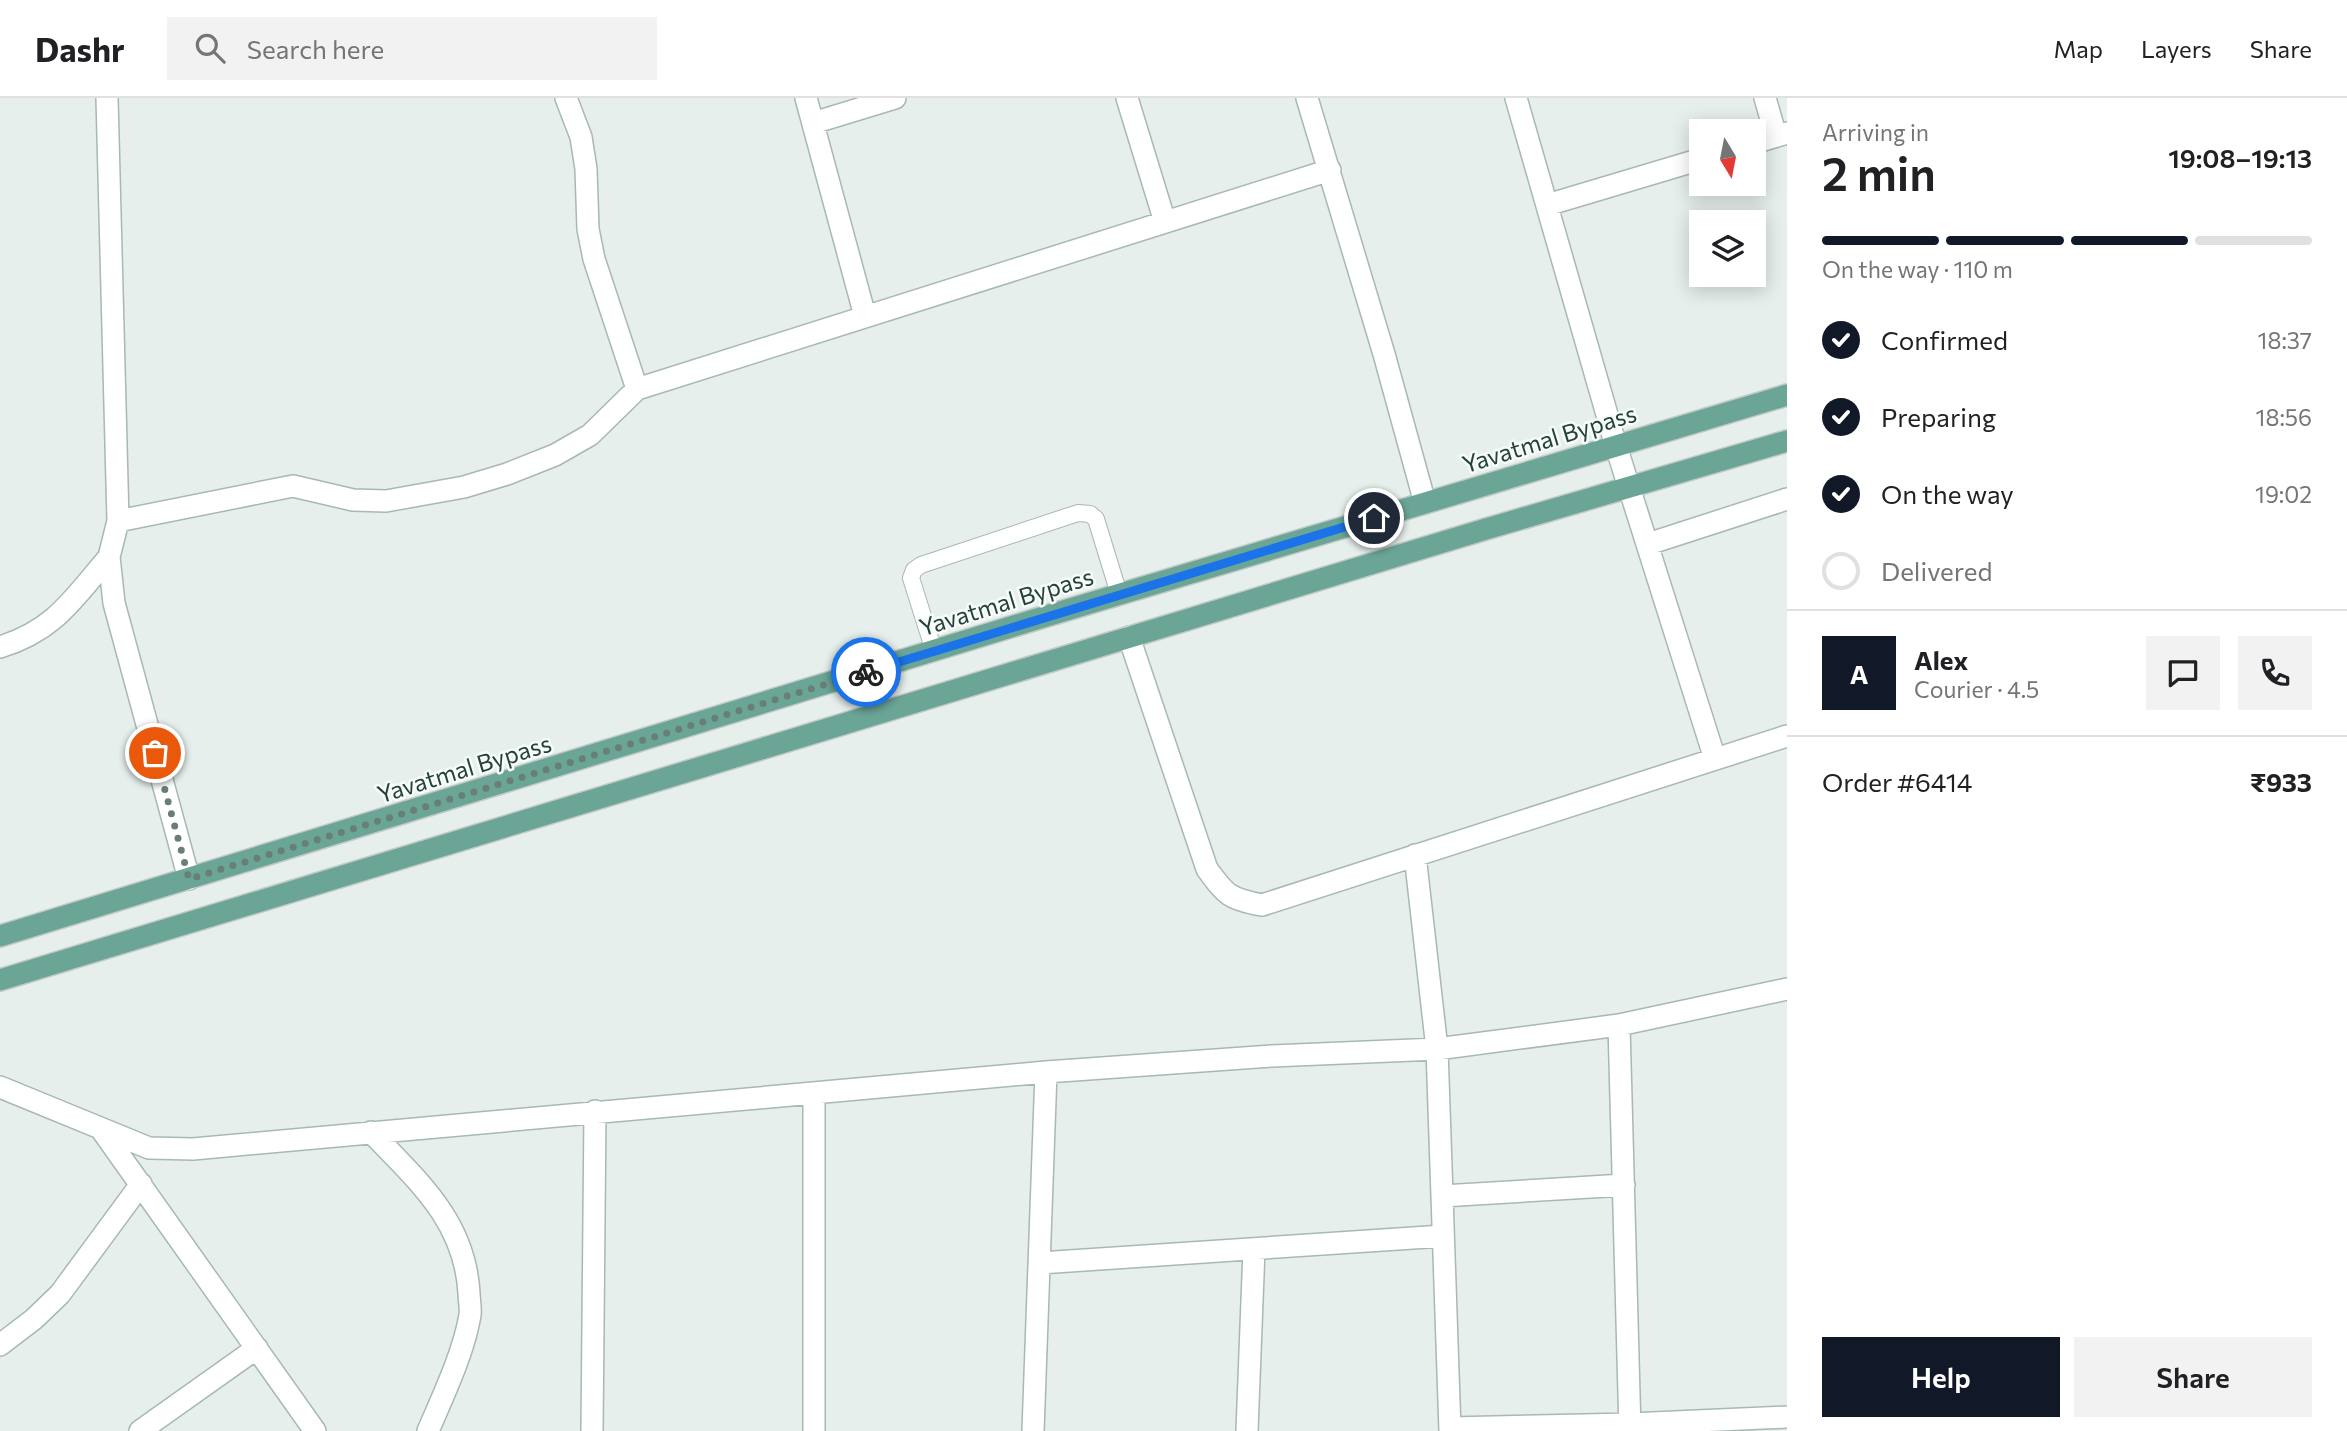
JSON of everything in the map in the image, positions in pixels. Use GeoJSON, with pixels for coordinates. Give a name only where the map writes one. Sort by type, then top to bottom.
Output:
{"type":"FeatureCollection","features":[{"type":"Feature","properties":{"kind":"main road","name":"Yavatmal Bypass"},"geometry":{"type":"LineString","coordinates":[[0,936],[1119,594],[1787,395]]}},
{"type":"Feature","properties":{"kind":"main road"},"geometry":{"type":"LineString","coordinates":[[0,979],[1787,441]]}},
{"type":"Feature","properties":{"kind":"street"},"geometry":{"type":"LineString","coordinates":[[107,98],[118,521],[109,557],[114,603],[189,879]]}},
{"type":"Feature","properties":{"kind":"street"},"geometry":{"type":"LineString","coordinates":[[566,98],[583,148],[588,229],[594,259],[637,389]]}},
{"type":"Feature","properties":{"kind":"street"},"geometry":{"type":"LineString","coordinates":[[806,98],[865,316]]}},
{"type":"Feature","properties":{"kind":"street"},"geometry":{"type":"LineString","coordinates":[[813,123],[895,98]]}},
{"type":"Feature","properties":{"kind":"street"},"geometry":{"type":"LineString","coordinates":[[1127,98],[1165,222]]}},
{"type":"Feature","properties":{"kind":"street"},"geometry":{"type":"LineString","coordinates":[[1307,98],[1425,503]]}},
{"type":"Feature","properties":{"kind":"street"},"geometry":{"type":"LineString","coordinates":[[1516,98],[1616,446],[1715,759]]}},
{"type":"Feature","properties":{"kind":"street"},"geometry":{"type":"LineString","coordinates":[[1765,98],[1782,135]]}},
{"type":"Feature","properties":{"kind":"street"},"geometry":{"type":"LineString","coordinates":[[1546,205],[1689,163]]}},
{"type":"Feature","properties":{"kind":"street"},"geometry":{"type":"LineString","coordinates":[[118,521],[293,486],[353,500],[386,501],[464,487],[555,455],[590,435],[637,389],[1330,170]]}},
{"type":"Feature","properties":{"kind":"street"},"geometry":{"type":"LineString","coordinates":[[1648,544],[1787,499]]}},
{"type":"Feature","properties":{"kind":"street"},"geometry":{"type":"LineString","coordinates":[[0,647],[40,631],[56,618],[109,557]]}},
{"type":"Feature","properties":{"kind":"street"},"geometry":{"type":"LineString","coordinates":[[1129,637],[1207,869],[1223,891],[1238,901],[1262,905],[1787,736]]}},
{"type":"Feature","properties":{"kind":"street"},"geometry":{"type":"LineString","coordinates":[[1415,855],[1437,1049],[1450,1429],[1630,1427],[1787,1417]]}},
{"type":"Feature","properties":{"kind":"street"},"geometry":{"type":"LineString","coordinates":[[0,1087],[149,1148],[193,1149],[1046,1072],[1272,1056],[1437,1049],[1619,1025],[1787,989]]}},
{"type":"Feature","properties":{"kind":"street"},"geometry":{"type":"LineString","coordinates":[[1619,1025],[1630,1427]]}},
{"type":"Feature","properties":{"kind":"street"},"geometry":{"type":"LineString","coordinates":[[1032,1431],[1046,1072]]}},
{"type":"Feature","properties":{"kind":"street"},"geometry":{"type":"LineString","coordinates":[[814,1093],[814,1431]]}},
{"type":"Feature","properties":{"kind":"street"},"geometry":{"type":"LineString","coordinates":[[592,1431],[595,1111]]}},
{"type":"Feature","properties":{"kind":"street"},"geometry":{"type":"LineString","coordinates":[[101,1129],[315,1431]]}},
{"type":"Feature","properties":{"kind":"street"},"geometry":{"type":"LineString","coordinates":[[371,1132],[441,1210],[459,1241],[468,1280],[470,1314],[460,1349],[428,1431]]}},
{"type":"Feature","properties":{"kind":"street"},"geometry":{"type":"LineString","coordinates":[[0,1345],[34,1319],[60,1294],[141,1184]]}},
{"type":"Feature","properties":{"kind":"street"},"geometry":{"type":"LineString","coordinates":[[1442,1196],[1623,1185]]}},
{"type":"Feature","properties":{"kind":"street"},"geometry":{"type":"LineString","coordinates":[[1040,1263],[1443,1236]]}},
{"type":"Feature","properties":{"kind":"street"},"geometry":{"type":"LineString","coordinates":[[1247,1431],[1254,1249]]}},
{"type":"Feature","properties":{"kind":"street"},"geometry":{"type":"LineString","coordinates":[[140,1431],[257,1348]]}},
{"type":"Feature","properties":{"kind":"lane"},"geometry":{"type":"LineString","coordinates":[[934,651],[911,578],[914,570],[921,565],[1078,513],[1090,514],[1096,519],[1119,594]]}},
{"type":"Feature","properties":{"kind":"way so far"},"geometry":{"type":"LineString","coordinates":[[155,753],[189,879],[866,672]]}},
{"type":"Feature","properties":{"kind":"route"},"geometry":{"type":"LineString","coordinates":[[866,672],[1374,518]]}}]}
